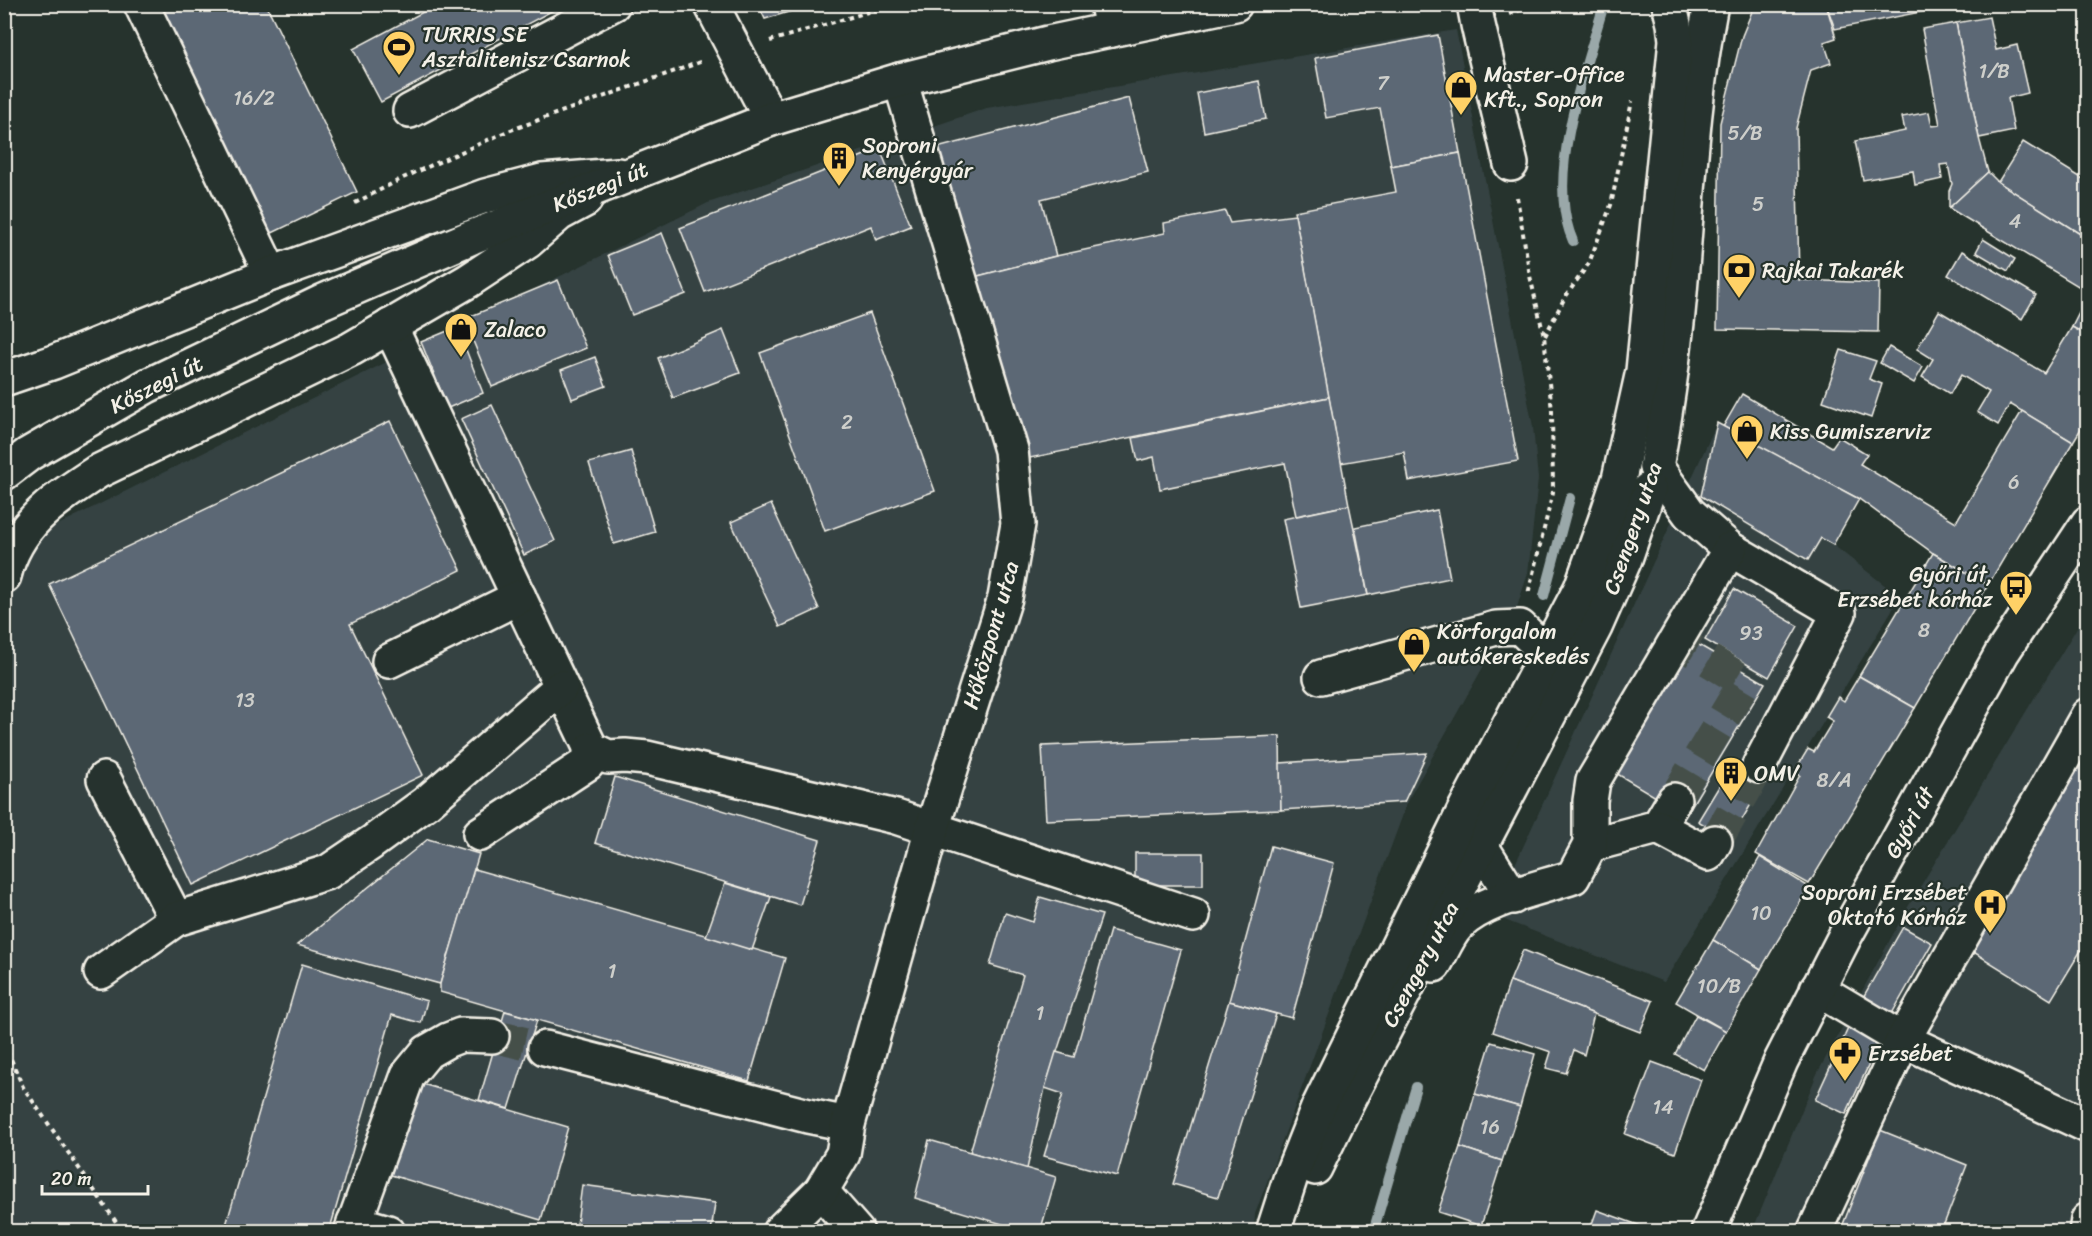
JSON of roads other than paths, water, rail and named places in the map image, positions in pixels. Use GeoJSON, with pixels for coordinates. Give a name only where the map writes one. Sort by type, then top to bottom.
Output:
{"type":"FeatureCollection","features":[{"type":"Feature","properties":{"kind":"main road"},"geometry":{"type":"LineString","coordinates":[[141,4],[272,274]]}},
{"type":"Feature","properties":{"kind":"main road"},"geometry":{"type":"LineString","coordinates":[[410,111],[613,4]]}},
{"type":"Feature","properties":{"kind":"main road"},"geometry":{"type":"LineString","coordinates":[[711,4],[771,119]]}},
{"type":"Feature","properties":{"kind":"main road","name":"Kőszegi út"},"geometry":{"type":"LineString","coordinates":[[4,473],[39,448],[147,386],[324,301],[472,237],[771,119],[900,80],[1048,43],[1110,17],[1235,4]]}},
{"type":"Feature","properties":{"kind":"main road"},"geometry":{"type":"LineString","coordinates":[[1474,4],[1511,164]]}},
{"type":"Feature","properties":{"kind":"main road","name":"Csengery utca"},"geometry":{"type":"LineString","coordinates":[[1273,1232],[1291,1176],[1318,1108],[1466,807],[1581,588],[1609,506],[1631,430],[1643,371],[1676,40],[1669,4]]}},
{"type":"Feature","properties":{"kind":"main road","name":"Csengery utca"},"geometry":{"type":"LineString","coordinates":[[1291,1232],[1300,1200],[1348,1100],[1595,627],[1660,483],[1682,269],[1691,151],[1711,4]]}},
{"type":"Feature","properties":{"kind":"main road","name":"Hőközpont utca"},"geometry":{"type":"LineString","coordinates":[[779,1232],[821,1191],[845,1139],[932,829],[1005,598],[1018,524],[1011,450],[900,80]]}},
{"type":"Feature","properties":{"kind":"main road"},"geometry":{"type":"LineString","coordinates":[[4,379],[54,362],[272,274],[485,196],[542,181],[629,174]]}},
{"type":"Feature","properties":{"kind":"main road"},"geometry":{"type":"LineString","coordinates":[[4,576],[9,556],[20,536],[38,516],[98,472],[351,349],[468,281],[527,242],[560,214],[629,174]]}},
{"type":"Feature","properties":{"kind":"main road"},"geometry":{"type":"LineString","coordinates":[[390,326],[591,749],[588,763],[480,834]]}},
{"type":"Feature","properties":{"kind":"main road"},"geometry":{"type":"LineString","coordinates":[[1609,506],[1660,483],[1689,513],[1730,549],[1839,613],[1759,766]]}},
{"type":"Feature","properties":{"kind":"main road","name":"Győri út"},"geometry":{"type":"LineString","coordinates":[[1708,1232],[1781,1060],[1816,989],[2002,653],[2088,523]]}},
{"type":"Feature","properties":{"kind":"main road"},"geometry":{"type":"LineString","coordinates":[[1348,1100],[1385,1049],[1457,926],[1496,901],[1573,877],[1590,844],[1590,801],[1593,781],[1730,549]]}},
{"type":"Feature","properties":{"kind":"main road"},"geometry":{"type":"LineString","coordinates":[[389,661],[519,597]]}},
{"type":"Feature","properties":{"kind":"main road"},"geometry":{"type":"LineString","coordinates":[[1321,677],[1496,628],[1520,627],[1547,653]]}},
{"type":"Feature","properties":{"kind":"main road"},"geometry":{"type":"LineString","coordinates":[[101,972],[176,919],[328,872],[426,802],[561,687]]}},
{"type":"Feature","properties":{"kind":"main road"},"geometry":{"type":"LineString","coordinates":[[1815,1232],[1903,1040],[2088,716]]}},
{"type":"Feature","properties":{"kind":"main road"},"geometry":{"type":"LineString","coordinates":[[591,749],[608,757],[647,758],[896,817],[1193,915]]}},
{"type":"Feature","properties":{"kind":"main road"},"geometry":{"type":"LineString","coordinates":[[104,779],[176,919]]}},
{"type":"Feature","properties":{"kind":"main road"},"geometry":{"type":"LineString","coordinates":[[1466,807],[1481,846],[1513,897]]}},
{"type":"Feature","properties":{"kind":"main road"},"geometry":{"type":"LineString","coordinates":[[1590,844],[1666,814],[1708,854],[1715,842]]}},
{"type":"Feature","properties":{"kind":"main road"},"geometry":{"type":"LineString","coordinates":[[1816,989],[1903,1040],[2088,1126]]}},
{"type":"Feature","properties":{"kind":"main road"},"geometry":{"type":"LineString","coordinates":[[388,1232],[353,1227],[408,1075],[427,1052],[448,1040],[467,1035],[492,1036]]}},
{"type":"Feature","properties":{"kind":"main road"},"geometry":{"type":"LineString","coordinates":[[545,1048],[808,1116],[845,1139]]}},
{"type":"Feature","properties":{"kind":"main road"},"geometry":{"type":"LineString","coordinates":[[821,1191],[857,1232]]}},
{"type":"Feature","properties":{"kind":"main road"},"geometry":{"type":"LineString","coordinates":[[2086,1232],[2088,1220]]}},
{"type":"Feature","properties":{"kind":"waterway"},"geometry":{"type":"LineString","coordinates":[[1573,241],[1565,215],[1563,186],[1565,155],[1579,91],[1604,4]]}},
{"type":"Feature","properties":{"kind":"waterway"},"geometry":{"type":"LineString","coordinates":[[1544,596],[1570,498]]}},
{"type":"Feature","properties":{"kind":"waterway"},"geometry":{"type":"LineString","coordinates":[[1373,1232],[1416,1087]]}},
{"type":"Feature","properties":{"kind":"tunnel"},"geometry":{"type":"LineString","coordinates":[[1674,800],[1745,682],[1679,642]]}},
{"type":"Feature","properties":{"kind":"tunnel"},"geometry":{"type":"LineString","coordinates":[[1715,842],[1759,766]]}},
{"type":"Feature","properties":{"kind":"tunnel"},"geometry":{"type":"LineString","coordinates":[[492,1036],[545,1048]]}},
{"type":"Feature","properties":{"kind":"place","name":"TURRIS SE Asztalitenisz Csarnok"},"geometry":{"type":"Point","coordinates":[399,76]}},
{"type":"Feature","properties":{"kind":"place","name":"Master-Office Kft., Sopron"},"geometry":{"type":"Point","coordinates":[1461,116]}},
{"type":"Feature","properties":{"kind":"place","name":"Soproni Kenyérgyár"},"geometry":{"type":"Point","coordinates":[839,187]}},
{"type":"Feature","properties":{"kind":"place","name":"Rajkai Takarék"},"geometry":{"type":"Point","coordinates":[1739,299]}},
{"type":"Feature","properties":{"kind":"place","name":"Zalaco"},"geometry":{"type":"Point","coordinates":[461,358]}},
{"type":"Feature","properties":{"kind":"place","name":"Kiss Gumiszerviz"},"geometry":{"type":"Point","coordinates":[1747,460]}},
{"type":"Feature","properties":{"kind":"place","name":"Győri út, Erzsébet kórház"},"geometry":{"type":"Point","coordinates":[2016,616]}},
{"type":"Feature","properties":{"kind":"place","name":"Körforgalom autókereskedés"},"geometry":{"type":"Point","coordinates":[1414,673]}},
{"type":"Feature","properties":{"kind":"place","name":"OMV"},"geometry":{"type":"Point","coordinates":[1731,802]}},
{"type":"Feature","properties":{"kind":"place","name":"Soproni Erzsébet Oktató Kórház"},"geometry":{"type":"Point","coordinates":[1990,934]}},
{"type":"Feature","properties":{"kind":"place","name":"Erzsébet"},"geometry":{"type":"Point","coordinates":[1845,1082]}}]}
